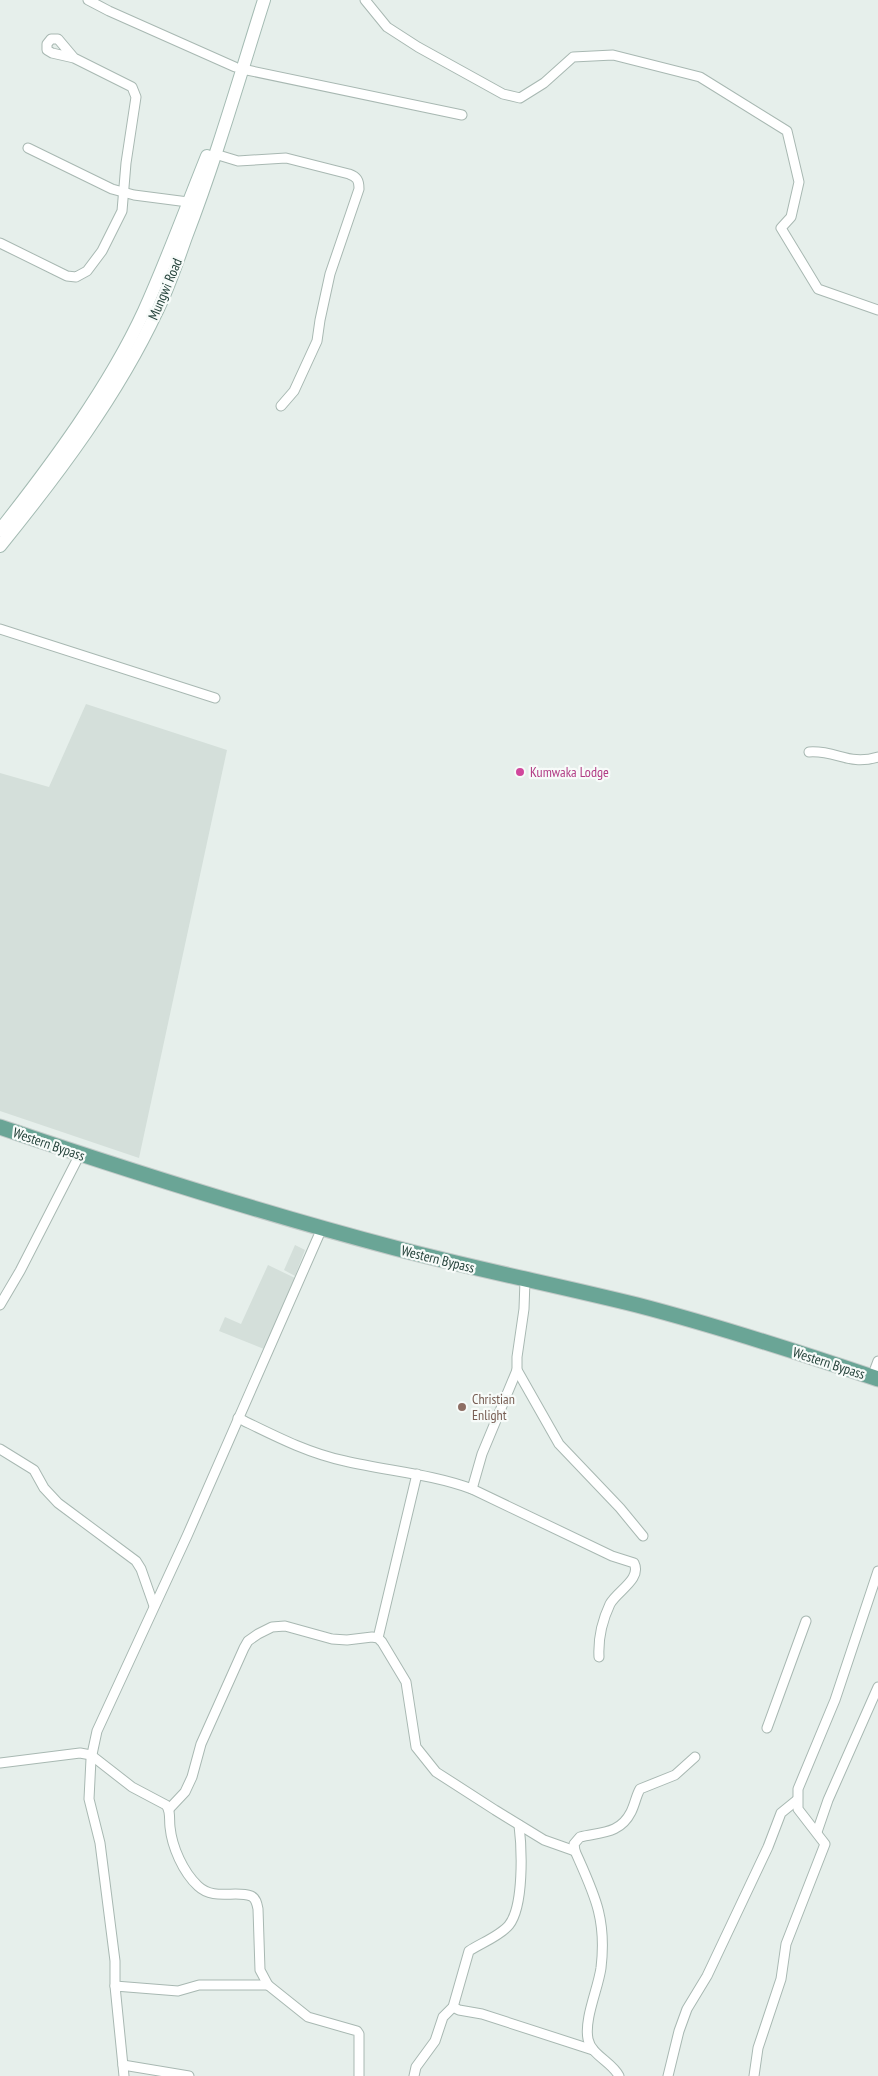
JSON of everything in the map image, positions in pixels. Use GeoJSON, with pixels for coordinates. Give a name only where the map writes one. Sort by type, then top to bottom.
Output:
{"type":"FeatureCollection","features":[{"type":"Feature","properties":{"kind":"main road","name":"Mungwi Road"},"geometry":{"type":"LineString","coordinates":[[0,546],[54,478],[128,366],[157,311],[168,286],[215,154],[256,0]]}},
{"type":"Feature","properties":{"kind":"main road","name":"Mungwi Road"},"geometry":{"type":"LineString","coordinates":[[0,530],[45,473],[118,360],[143,313],[208,152],[264,0]]}},
{"type":"Feature","properties":{"kind":"main road","name":"Western Bypass"},"geometry":{"type":"LineString","coordinates":[[0,1127],[80,1154],[322,1228],[525,1280],[636,1305],[877,1370]]}},
{"type":"Feature","properties":{"kind":"street"},"geometry":{"type":"LineString","coordinates":[[88,0],[238,68],[462,115]]}},
{"type":"Feature","properties":{"kind":"street"},"geometry":{"type":"LineString","coordinates":[[365,0],[387,27],[418,47],[503,94],[520,98],[544,83],[573,57],[613,55],[700,78],[708,82],[786,131],[799,182],[791,217],[781,228],[818,289],[878,310]]}},
{"type":"Feature","properties":{"kind":"street"},"geometry":{"type":"LineString","coordinates":[[0,243],[67,276],[80,276],[87,271],[102,251],[122,211],[126,162],[136,97],[135,91],[132,87],[74,58]]}},
{"type":"Feature","properties":{"kind":"street"},"geometry":{"type":"LineString","coordinates":[[28,148],[112,189],[124,193],[188,202]]}},
{"type":"Feature","properties":{"kind":"street"},"geometry":{"type":"LineString","coordinates":[[215,154],[238,161],[286,158],[349,174],[357,178],[359,182],[359,189],[330,274],[317,341],[294,391],[281,406]]}},
{"type":"Feature","properties":{"kind":"street"},"geometry":{"type":"LineString","coordinates":[[0,629],[215,698]]}},
{"type":"Feature","properties":{"kind":"street"},"geometry":{"type":"LineString","coordinates":[[809,752],[819,751],[851,760],[864,761],[878,757]]}},
{"type":"Feature","properties":{"kind":"street"},"geometry":{"type":"LineString","coordinates":[[0,1305],[20,1271],[80,1154]]}},
{"type":"Feature","properties":{"kind":"street"},"geometry":{"type":"LineString","coordinates":[[124,2076],[115,1986],[115,1961],[100,1843],[89,1799],[91,1755],[97,1731],[322,1228]]}},
{"type":"Feature","properties":{"kind":"street"},"geometry":{"type":"LineString","coordinates":[[525,1280],[524,1309],[516,1356],[517,1370],[559,1444],[620,1508],[643,1536]]}},
{"type":"Feature","properties":{"kind":"street"},"geometry":{"type":"LineString","coordinates":[[472,1489],[482,1454],[517,1370]]}},
{"type":"Feature","properties":{"kind":"street"},"geometry":{"type":"LineString","coordinates":[[238,1418],[313,1453],[346,1462],[450,1480],[563,1534],[612,1556],[634,1563],[636,1573],[633,1579],[618,1593],[606,1613],[598,1645],[599,1657]]}},
{"type":"Feature","properties":{"kind":"street"},"geometry":{"type":"LineString","coordinates":[[0,1448],[34,1470],[44,1488],[58,1503],[136,1561],[141,1569],[154,1606]]}},
{"type":"Feature","properties":{"kind":"street"},"geometry":{"type":"LineString","coordinates":[[378,1638],[417,1474]]}},
{"type":"Feature","properties":{"kind":"street"},"geometry":{"type":"LineString","coordinates":[[754,2076],[758,2048],[781,1979],[786,1944],[825,1844],[798,1809],[798,1789],[835,1700],[878,1571]]}},
{"type":"Feature","properties":{"kind":"street"},"geometry":{"type":"LineString","coordinates":[[767,1728],[806,1621]]}},
{"type":"Feature","properties":{"kind":"street"},"geometry":{"type":"LineString","coordinates":[[169,1809],[185,1792],[192,1777],[201,1744],[248,1641],[272,1627],[285,1626],[332,1639],[378,1638],[406,1682],[413,1737],[420,1753],[436,1772],[544,1840],[575,1851]]}},
{"type":"Feature","properties":{"kind":"street"},"geometry":{"type":"LineString","coordinates":[[817,1832],[847,1756],[878,1687]]}},
{"type":"Feature","properties":{"kind":"street"},"geometry":{"type":"LineString","coordinates":[[0,1763],[80,1753],[91,1755],[132,1786],[166,1805],[169,1809],[170,1828],[174,1843],[184,1867],[198,1886],[216,1894],[250,1896],[256,1900],[260,1970],[268,1985],[308,2017],[357,2031],[359,2034],[359,2076]]}},
{"type":"Feature","properties":{"kind":"street"},"geometry":{"type":"LineString","coordinates":[[593,2050],[588,2038],[588,2026],[601,1967],[602,1922],[597,1901],[575,1851],[574,1844],[580,1837],[610,1833],[617,1829],[625,1822],[632,1811],[640,1789],[675,1775],[695,1758]]}},
{"type":"Feature","properties":{"kind":"street"},"geometry":{"type":"LineString","coordinates":[[668,2076],[679,2031],[687,2009],[708,1976],[768,1847],[781,1812],[797,1800]]}},
{"type":"Feature","properties":{"kind":"street"},"geometry":{"type":"LineString","coordinates":[[414,2076],[416,2068],[435,2040],[443,2017],[452,2007],[469,1951],[508,1926],[516,1911],[522,1865],[519,1825]]}},
{"type":"Feature","properties":{"kind":"street"},"geometry":{"type":"LineString","coordinates":[[115,1986],[178,1991],[199,1985],[268,1985]]}},
{"type":"Feature","properties":{"kind":"street"},"geometry":{"type":"LineString","coordinates":[[452,2007],[482,2014],[593,2050],[614,2067],[619,2076]]}},
{"type":"Feature","properties":{"kind":"street"},"geometry":{"type":"LineString","coordinates":[[123,2065],[189,2076]]}},
{"type":"Feature","properties":{"kind":"shaded area"},"geometry":{"type":"Polygon","coordinates":[[[86,704],[227,750],[139,1158],[0,1111],[0,773],[49,787],[86,704]]]}},
{"type":"Feature","properties":{"kind":"shaded area"},"geometry":{"type":"Polygon","coordinates":[[[295,1245],[305,1250],[295,1276],[284,1270],[295,1245]]]}},
{"type":"Feature","properties":{"kind":"shaded area"},"geometry":{"type":"Polygon","coordinates":[[[268,1265],[295,1278],[264,1349],[219,1331],[225,1317],[241,1324],[268,1265]]]}},
{"type":"Feature","properties":{"kind":"place","name":"Kumwaka Lodge"},"geometry":{"type":"Point","coordinates":[520,772]}},
{"type":"Feature","properties":{"kind":"place","name":"Christian Enlight"},"geometry":{"type":"Point","coordinates":[462,1407]}}]}
